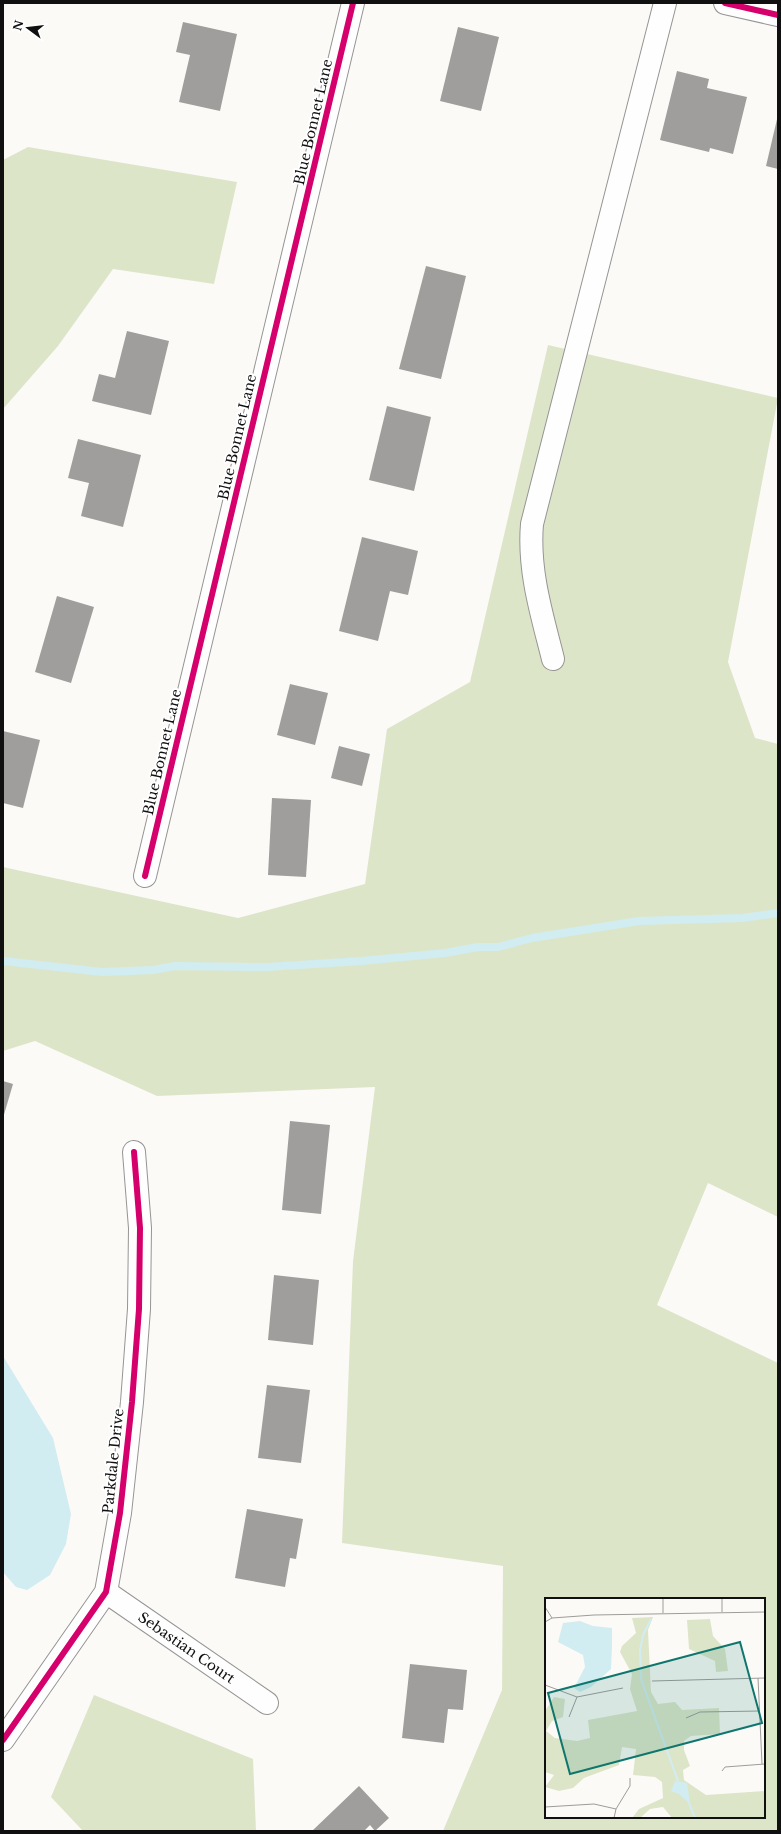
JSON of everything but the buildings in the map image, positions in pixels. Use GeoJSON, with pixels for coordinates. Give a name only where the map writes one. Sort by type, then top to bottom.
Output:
{"type":"FeatureCollection","features":[{"type":"Feature","properties":{"kind":"street","name":"Blue Bonnet Lane"},"geometry":{"type":"LineString","coordinates":[[145,876],[353,3]]}},
{"type":"Feature","properties":{"kind":"street"},"geometry":{"type":"LineString","coordinates":[[552,660],[532,571],[530,547],[532,524],[665,3]]}},
{"type":"Feature","properties":{"kind":"street"},"geometry":{"type":"LineString","coordinates":[[725,3],[778,15]]}},
{"type":"Feature","properties":{"kind":"street","name":"Parkdale Drive"},"geometry":{"type":"LineString","coordinates":[[3,1740],[106,1592],[120,1514],[132,1402],[139,1309],[140,1228],[134,1152]]}},
{"type":"Feature","properties":{"kind":"street","name":"Sebastian Court"},"geometry":{"type":"LineString","coordinates":[[106,1592],[267,1703]]}},
{"type":"Feature","properties":{"kind":"green space"},"geometry":{"type":"Polygon","coordinates":[[[28,147],[237,182],[214,284],[113,269],[58,346],[3,409],[3,160],[28,147]]]}},
{"type":"Feature","properties":{"kind":"green space"},"geometry":{"type":"Polygon","coordinates":[[[548,345],[778,398],[728,662],[755,738],[778,744],[778,1217],[708,1183],[657,1305],[778,1363],[778,1831],[443,1831],[502,1690],[503,1566],[342,1543],[353,1261],[375,1087],[157,1096],[35,1041],[3,1051],[3,867],[238,918],[365,884],[387,729],[470,682],[548,345]]]}},
{"type":"Feature","properties":{"kind":"green space"},"geometry":{"type":"Polygon","coordinates":[[[94,1695],[253,1759],[256,1831],[83,1831],[51,1797],[94,1695]]]}},
{"type":"Feature","properties":{"kind":"water"},"geometry":{"type":"Polygon","coordinates":[[[3,1356],[53,1438],[71,1514],[66,1544],[50,1575],[27,1590],[16,1587],[3,1572],[3,1356]]]}},
{"type":"Feature","properties":{"kind":"waterway"},"geometry":{"type":"LineString","coordinates":[[3,961],[102,972],[153,970],[175,966],[267,967],[361,961],[445,953],[478,947],[498,947],[532,938],[639,921],[742,918],[778,913]]}},
{"type":"Feature","properties":{"kind":"cycle path"},"geometry":{"type":"LineString","coordinates":[[145,876],[353,3]]}},
{"type":"Feature","properties":{"kind":"cycle path"},"geometry":{"type":"LineString","coordinates":[[725,3],[778,15]]}},
{"type":"Feature","properties":{"kind":"cycle path"},"geometry":{"type":"LineString","coordinates":[[3,1740],[106,1592],[120,1513],[132,1402],[139,1309],[140,1228],[134,1152]]}}]}
